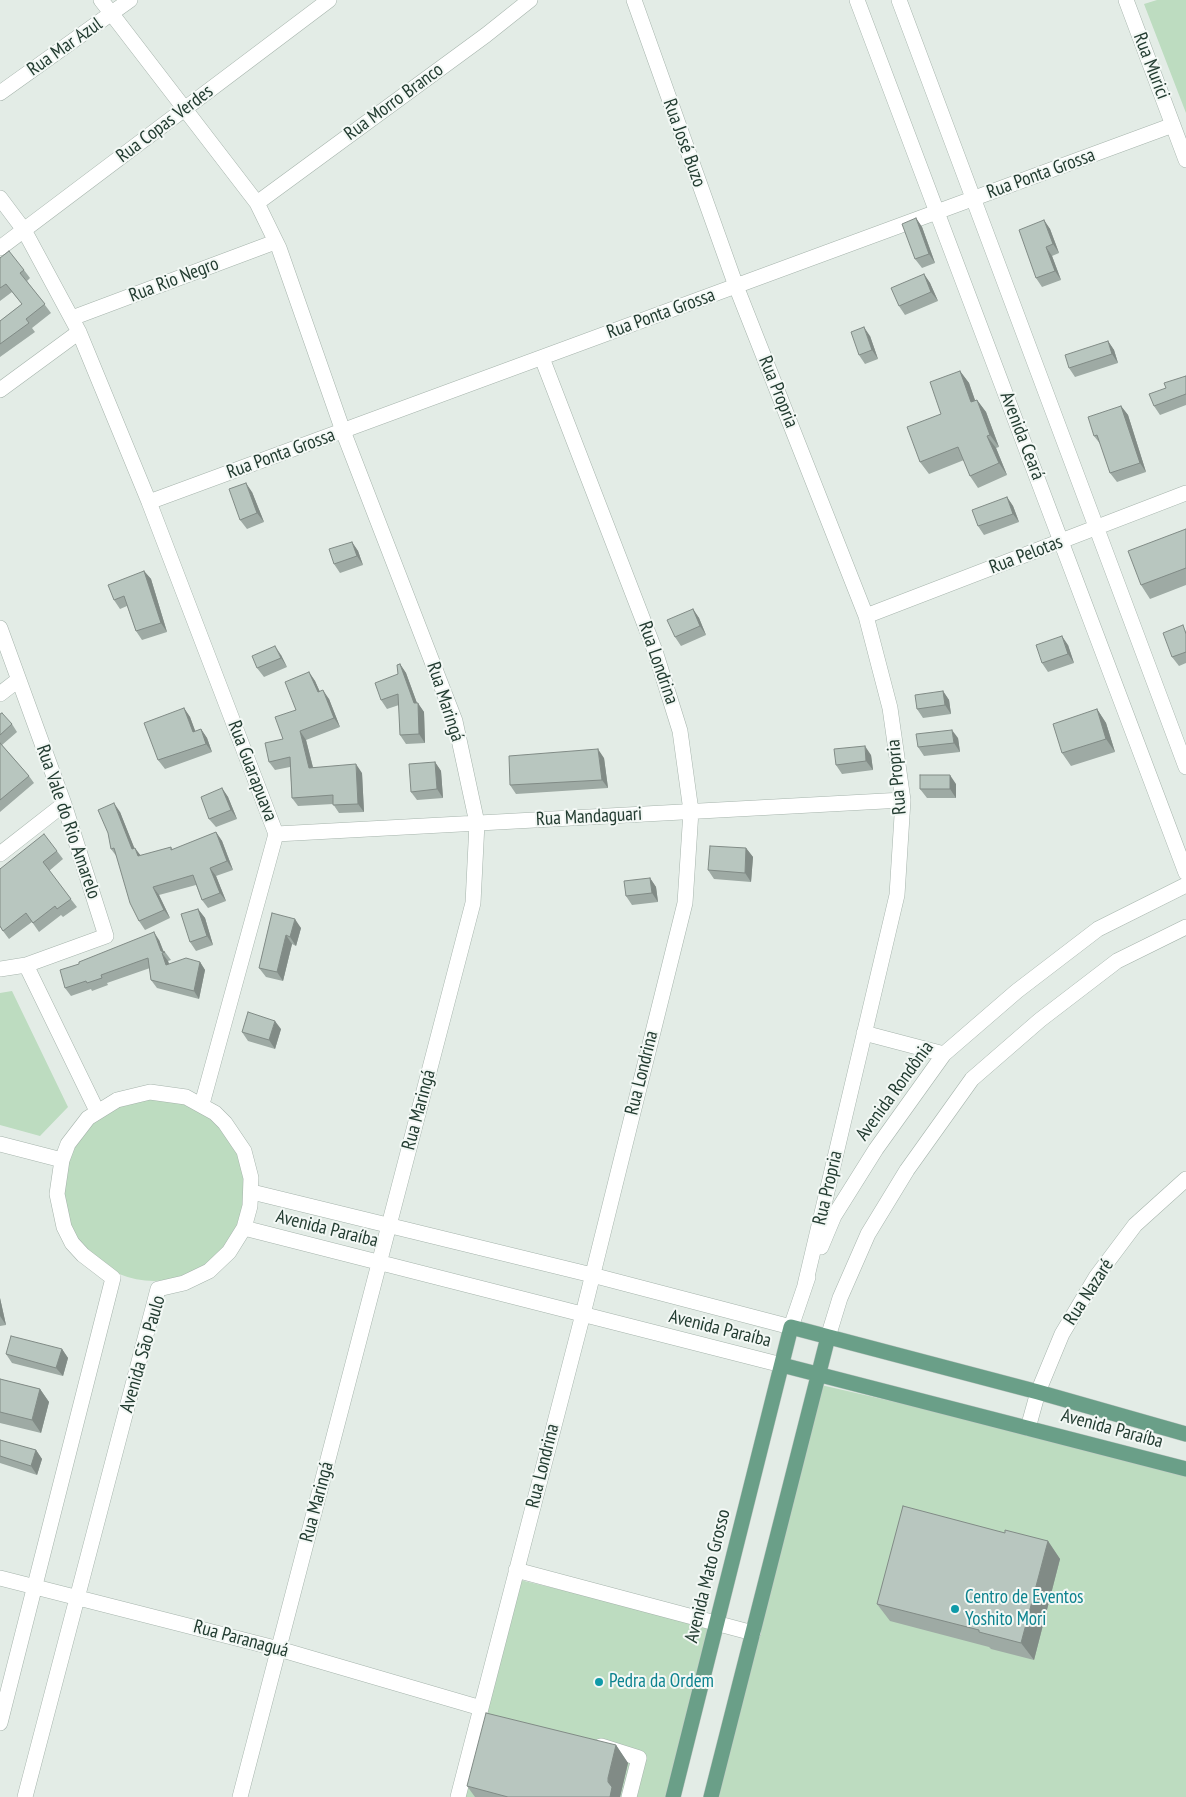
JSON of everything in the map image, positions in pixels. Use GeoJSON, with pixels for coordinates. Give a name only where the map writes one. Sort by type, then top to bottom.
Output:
{"type":"FeatureCollection","features":[{"type":"Feature","properties":{"kind":"main road","name":"Avenida Paraíba"},"geometry":{"type":"LineString","coordinates":[[791,1327],[1038,1392],[1186,1434]]}},
{"type":"Feature","properties":{"kind":"main road","name":"Avenida Rondônia"},"geometry":{"type":"LineString","coordinates":[[782,1365],[791,1327]]}},
{"type":"Feature","properties":{"kind":"main road"},"geometry":{"type":"LineString","coordinates":[[711,1797],[828,1336]]}},
{"type":"Feature","properties":{"kind":"main road","name":"Avenida Paraíba"},"geometry":{"type":"LineString","coordinates":[[782,1365],[1186,1469]]}},
{"type":"Feature","properties":{"kind":"main road","name":"Avenida Mato Grosso"},"geometry":{"type":"LineString","coordinates":[[673,1797],[782,1365]]}},
{"type":"Feature","properties":{"kind":"street","name":"Rua Maringá"},"geometry":{"type":"LineString","coordinates":[[101,0],[257,203],[275,242],[343,431],[455,721],[477,823],[473,903],[240,1797]]}},
{"type":"Feature","properties":{"kind":"street","name":"Rua Mar Azul"},"geometry":{"type":"LineString","coordinates":[[0,93],[130,0]]}},
{"type":"Feature","properties":{"kind":"street","name":"Rua Copas Verdes"},"geometry":{"type":"LineString","coordinates":[[0,248],[330,0]]}},
{"type":"Feature","properties":{"kind":"street","name":"Rua Morro Branco"},"geometry":{"type":"LineString","coordinates":[[257,203],[478,41],[530,0]]}},
{"type":"Feature","properties":{"kind":"street","name":"Rua José Buzo"},"geometry":{"type":"LineString","coordinates":[[634,0],[736,286]]}},
{"type":"Feature","properties":{"kind":"street","name":"Avenida Ceará"},"geometry":{"type":"LineString","coordinates":[[858,0],[1186,873]]}},
{"type":"Feature","properties":{"kind":"street","name":"Avenida Ceará"},"geometry":{"type":"LineString","coordinates":[[899,0],[1186,767]]}},
{"type":"Feature","properties":{"kind":"street","name":"Rua Murici"},"geometry":{"type":"LineString","coordinates":[[1126,0],[1186,160]]}},
{"type":"Feature","properties":{"kind":"street","name":"Rua Ponta Grossa"},"geometry":{"type":"LineString","coordinates":[[148,502],[1173,126]]}},
{"type":"Feature","properties":{"kind":"street","name":"Rua Guarapuava"},"geometry":{"type":"LineString","coordinates":[[0,198],[24,230],[76,325],[148,502],[276,834],[202,1104]]}},
{"type":"Feature","properties":{"kind":"street","name":"Rua Rio Negro"},"geometry":{"type":"LineString","coordinates":[[0,390],[76,325],[275,242]]}},
{"type":"Feature","properties":{"kind":"street","name":"Rua Propria"},"geometry":{"type":"LineString","coordinates":[[736,286],[866,616],[890,708],[903,800],[897,895],[805,1285]]}},
{"type":"Feature","properties":{"kind":"street","name":"Rua Londrina"},"geometry":{"type":"LineString","coordinates":[[458,1797],[583,1314],[685,903],[691,811],[680,731],[655,651],[542,358]]}},
{"type":"Feature","properties":{"kind":"street","name":"Rua Pelotas"},"geometry":{"type":"LineString","coordinates":[[866,616],[1186,493]]}},
{"type":"Feature","properties":{"kind":"street","name":"Rua Vale do Rio Amarelo"},"geometry":{"type":"LineString","coordinates":[[0,628],[64,804],[106,936],[26,965]]}},
{"type":"Feature","properties":{"kind":"street"},"geometry":{"type":"LineString","coordinates":[[0,694],[18,680]]}},
{"type":"Feature","properties":{"kind":"street","name":"Rua Mandaguari"},"geometry":{"type":"LineString","coordinates":[[276,834],[903,800]]}},
{"type":"Feature","properties":{"kind":"street"},"geometry":{"type":"LineString","coordinates":[[0,854],[64,804]]}},
{"type":"Feature","properties":{"kind":"street","name":"Avenida Rondônia"},"geometry":{"type":"LineString","coordinates":[[791,1327],[805,1285],[834,1216],[876,1149],[944,1054],[1017,991],[1098,929],[1186,886]]}},
{"type":"Feature","properties":{"kind":"street"},"geometry":{"type":"LineString","coordinates":[[828,1336],[840,1298],[868,1234],[907,1170],[972,1080],[1040,1020],[1117,961],[1186,927]]}},
{"type":"Feature","properties":{"kind":"street"},"geometry":{"type":"LineString","coordinates":[[0,969],[26,965],[97,1111]]}},
{"type":"Feature","properties":{"kind":"street"},"geometry":{"type":"LineString","coordinates":[[864,1033],[944,1054]]}},
{"type":"Feature","properties":{"kind":"street","name":"Avenida São Paulo"},"geometry":{"type":"LineString","coordinates":[[0,1723],[33,1586],[113,1278],[83,1255],[72,1242],[64,1226],[57,1194],[62,1160],[77,1130],[97,1111],[117,1100],[150,1092],[186,1097],[202,1104],[226,1123],[244,1151],[251,1178],[252,1192],[244,1228],[229,1252],[208,1271],[184,1283],[158,1289],[25,1797]]}},
{"type":"Feature","properties":{"kind":"street"},"geometry":{"type":"LineString","coordinates":[[0,1144],[62,1160]]}},
{"type":"Feature","properties":{"kind":"street","name":"Rua Nazaré"},"geometry":{"type":"LineString","coordinates":[[1028,1428],[1038,1392],[1062,1334],[1096,1277],[1135,1225],[1186,1179]]}},
{"type":"Feature","properties":{"kind":"street","name":"Avenida Paraíba"},"geometry":{"type":"LineString","coordinates":[[252,1192],[388,1227],[592,1275],[791,1327]]}},
{"type":"Feature","properties":{"kind":"street","name":"Avenida Paraíba"},"geometry":{"type":"LineString","coordinates":[[244,1228],[782,1365]]}},
{"type":"Feature","properties":{"kind":"street"},"geometry":{"type":"LineString","coordinates":[[516,1570],[753,1633]]}},
{"type":"Feature","properties":{"kind":"street","name":"Rua Paranaguá"},"geometry":{"type":"LineString","coordinates":[[0,1578],[279,1649],[480,1712],[498,1720]]}},
{"type":"Feature","properties":{"kind":"street"},"geometry":{"type":"LineString","coordinates":[[584,1742],[632,1754],[640,1758],[629,1797]]}},
{"type":"Feature","properties":{"kind":"green space"},"geometry":{"type":"Polygon","coordinates":[[[1157,0],[1186,0],[1186,113],[1144,4],[1157,0]]]}},
{"type":"Feature","properties":{"kind":"green space"},"geometry":{"type":"Polygon","coordinates":[[[12,991],[68,1107],[40,1136],[0,1125],[0,993],[12,991]]]}},
{"type":"Feature","properties":{"kind":"green space"},"geometry":{"type":"Polygon","coordinates":[[[163,1099],[172,1100],[197,1109],[219,1125],[235,1147],[244,1172],[244,1208],[235,1233],[219,1255],[197,1271],[181,1277],[163,1281],[145,1281],[136,1280],[111,1271],[96,1261],[83,1248],[73,1233],[64,1208],[63,1181],[64,1172],[73,1147],[83,1132],[96,1119],[111,1109],[136,1100],[163,1099]]]}},
{"type":"Feature","properties":{"kind":"green space"},"geometry":{"type":"Polygon","coordinates":[[[821,1385],[996,1425],[1186,1475],[1186,1797],[717,1797],[821,1385]]]}},
{"type":"Feature","properties":{"kind":"green space"},"geometry":{"type":"Polygon","coordinates":[[[520,1580],[711,1626],[667,1797],[462,1797],[520,1580]]]}},
{"type":"Feature","properties":{"kind":"building"},"geometry":{"type":"Polygon","coordinates":[[[916,218],[929,254],[915,259],[902,224],[916,218]]]}},
{"type":"Feature","properties":{"kind":"building"},"geometry":{"type":"Polygon","coordinates":[[[1044,220],[1053,244],[1046,247],[1055,271],[1036,278],[1019,230],[1044,220]]]}},
{"type":"Feature","properties":{"kind":"building"},"geometry":{"type":"Polygon","coordinates":[[[9,251],[24,270],[20,273],[45,304],[26,319],[29,323],[0,344],[0,321],[22,304],[6,284],[0,288],[0,258],[9,251]]]}},
{"type":"Feature","properties":{"kind":"building"},"geometry":{"type":"Polygon","coordinates":[[[924,274],[931,292],[899,306],[891,288],[924,274]]]}},
{"type":"Feature","properties":{"kind":"building"},"geometry":{"type":"Polygon","coordinates":[[[864,327],[872,350],[859,355],[851,332],[864,327]]]}},
{"type":"Feature","properties":{"kind":"building"},"geometry":{"type":"Polygon","coordinates":[[[1108,341],[1112,354],[1069,368],[1065,355],[1108,341]]]}},
{"type":"Feature","properties":{"kind":"building"},"geometry":{"type":"Polygon","coordinates":[[[960,371],[971,402],[977,400],[990,435],[987,436],[999,463],[970,476],[958,447],[920,462],[907,427],[941,414],[930,382],[960,371]]]}},
{"type":"Feature","properties":{"kind":"building"},"geometry":{"type":"Polygon","coordinates":[[[1186,376],[1186,394],[1154,406],[1149,394],[1166,388],[1164,383],[1186,376]]]}},
{"type":"Feature","properties":{"kind":"building"},"geometry":{"type":"Polygon","coordinates":[[[1121,406],[1140,463],[1110,473],[1097,435],[1094,436],[1088,417],[1121,406]]]}},
{"type":"Feature","properties":{"kind":"building"},"geometry":{"type":"Polygon","coordinates":[[[246,483],[257,513],[240,520],[229,489],[246,483]]]}},
{"type":"Feature","properties":{"kind":"building"},"geometry":{"type":"Polygon","coordinates":[[[1007,497],[1013,514],[978,526],[972,510],[1007,497]]]}},
{"type":"Feature","properties":{"kind":"building"},"geometry":{"type":"Polygon","coordinates":[[[1186,529],[1186,568],[1141,585],[1128,551],[1186,529]]]}},
{"type":"Feature","properties":{"kind":"building"},"geometry":{"type":"Polygon","coordinates":[[[352,542],[357,556],[334,564],[329,549],[352,542]]]}},
{"type":"Feature","properties":{"kind":"building"},"geometry":{"type":"Polygon","coordinates":[[[144,571],[161,623],[136,631],[124,596],[114,600],[108,585],[144,571]]]}},
{"type":"Feature","properties":{"kind":"building"},"geometry":{"type":"Polygon","coordinates":[[[693,609],[700,626],[675,637],[667,620],[693,609]]]}},
{"type":"Feature","properties":{"kind":"building"},"geometry":{"type":"Polygon","coordinates":[[[1183,625],[1186,634],[1186,652],[1172,657],[1163,633],[1183,625]]]}},
{"type":"Feature","properties":{"kind":"building"},"geometry":{"type":"Polygon","coordinates":[[[1062,636],[1068,654],[1042,663],[1036,645],[1062,636]]]}},
{"type":"Feature","properties":{"kind":"building"},"geometry":{"type":"Polygon","coordinates":[[[275,646],[281,658],[257,668],[252,656],[275,646]]]}},
{"type":"Feature","properties":{"kind":"building"},"geometry":{"type":"Polygon","coordinates":[[[400,664],[414,703],[418,703],[419,734],[400,735],[398,694],[381,700],[375,683],[398,674],[397,665],[400,664]]]}},
{"type":"Feature","properties":{"kind":"building"},"geometry":{"type":"Polygon","coordinates":[[[309,672],[318,692],[323,690],[334,718],[300,731],[309,768],[356,764],[358,804],[333,805],[333,795],[292,798],[290,757],[269,762],[265,743],[283,739],[275,717],[296,710],[285,682],[309,672]]]}},
{"type":"Feature","properties":{"kind":"building"},"geometry":{"type":"Polygon","coordinates":[[[943,691],[945,705],[917,709],[915,695],[943,691]]]}},
{"type":"Feature","properties":{"kind":"building"},"geometry":{"type":"Polygon","coordinates":[[[184,708],[193,732],[201,729],[206,744],[158,760],[144,723],[184,708]]]}},
{"type":"Feature","properties":{"kind":"building"},"geometry":{"type":"Polygon","coordinates":[[[1097,709],[1106,739],[1062,753],[1053,724],[1097,709]]]}},
{"type":"Feature","properties":{"kind":"building"},"geometry":{"type":"Polygon","coordinates":[[[2,713],[12,724],[0,735],[0,714],[2,713]]]}},
{"type":"Feature","properties":{"kind":"building"},"geometry":{"type":"Polygon","coordinates":[[[952,730],[954,743],[918,747],[916,734],[952,730]]]}},
{"type":"Feature","properties":{"kind":"building"},"geometry":{"type":"Polygon","coordinates":[[[0,743],[29,776],[0,800],[0,743]]]}},
{"type":"Feature","properties":{"kind":"building"},"geometry":{"type":"Polygon","coordinates":[[[865,746],[866,761],[836,765],[834,749],[865,746]]]}},
{"type":"Feature","properties":{"kind":"building"},"geometry":{"type":"Polygon","coordinates":[[[598,749],[602,780],[510,785],[509,756],[598,749]]]}},
{"type":"Feature","properties":{"kind":"building"},"geometry":{"type":"Polygon","coordinates":[[[435,762],[437,789],[411,792],[409,764],[435,762]]]}},
{"type":"Feature","properties":{"kind":"building"},"geometry":{"type":"Polygon","coordinates":[[[920,775],[950,775],[950,789],[920,789],[920,775]]]}},
{"type":"Feature","properties":{"kind":"building"},"geometry":{"type":"Polygon","coordinates":[[[222,788],[231,810],[209,819],[201,797],[222,788]]]}},
{"type":"Feature","properties":{"kind":"building"},"geometry":{"type":"Polygon","coordinates":[[[114,803],[132,849],[135,848],[138,856],[171,847],[171,850],[216,832],[227,861],[210,868],[220,893],[202,900],[193,875],[153,887],[164,910],[139,921],[130,903],[114,848],[111,849],[108,833],[98,810],[114,803]]]}},
{"type":"Feature","properties":{"kind":"building"},"geometry":{"type":"Polygon","coordinates":[[[44,834],[57,851],[43,862],[71,899],[57,909],[55,906],[33,923],[26,913],[3,931],[0,926],[0,869],[44,834]]]}},
{"type":"Feature","properties":{"kind":"building"},"geometry":{"type":"Polygon","coordinates":[[[710,846],[746,848],[745,873],[708,870],[710,846]]]}},
{"type":"Feature","properties":{"kind":"building"},"geometry":{"type":"Polygon","coordinates":[[[650,878],[652,893],[626,896],[624,881],[650,878]]]}},
{"type":"Feature","properties":{"kind":"building"},"geometry":{"type":"Polygon","coordinates":[[[198,909],[207,936],[190,942],[181,914],[198,909]]]}},
{"type":"Feature","properties":{"kind":"building"},"geometry":{"type":"Polygon","coordinates":[[[272,913],[295,919],[290,937],[286,935],[277,972],[259,968],[272,913]]]}},
{"type":"Feature","properties":{"kind":"building"},"geometry":{"type":"Polygon","coordinates":[[[154,932],[161,951],[165,952],[162,953],[166,965],[186,958],[200,962],[194,991],[151,980],[148,958],[101,975],[102,978],[65,988],[60,970],[79,964],[79,962],[154,932]]]}},
{"type":"Feature","properties":{"kind":"building"},"geometry":{"type":"Polygon","coordinates":[[[248,1012],[275,1021],[269,1040],[242,1032],[248,1012]]]}},
{"type":"Feature","properties":{"kind":"building"},"geometry":{"type":"Polygon","coordinates":[[[11,1336],[62,1349],[56,1368],[6,1354],[11,1336]]]}},
{"type":"Feature","properties":{"kind":"building"},"geometry":{"type":"Polygon","coordinates":[[[0,1379],[40,1389],[32,1420],[0,1412],[0,1379]]]}},
{"type":"Feature","properties":{"kind":"building"},"geometry":{"type":"Polygon","coordinates":[[[0,1440],[36,1450],[31,1466],[0,1456],[0,1440]]]}},
{"type":"Feature","properties":{"kind":"building"},"geometry":{"type":"Polygon","coordinates":[[[903,1506],[1005,1533],[1005,1530],[1048,1541],[1021,1643],[979,1632],[979,1630],[877,1604],[903,1506]]]}},
{"type":"Feature","properties":{"kind":"building"},"geometry":{"type":"Polygon","coordinates":[[[486,1713],[616,1745],[608,1778],[608,1782],[612,1787],[610,1797],[508,1797],[467,1786],[486,1713]]]}},
{"type":"Feature","properties":{"kind":"place","name":"Centro de Eventos Yoshito Mori"},"geometry":{"type":"Point","coordinates":[955,1609]}},
{"type":"Feature","properties":{"kind":"place","name":"Pedra da Ordem"},"geometry":{"type":"Point","coordinates":[599,1682]}}]}
